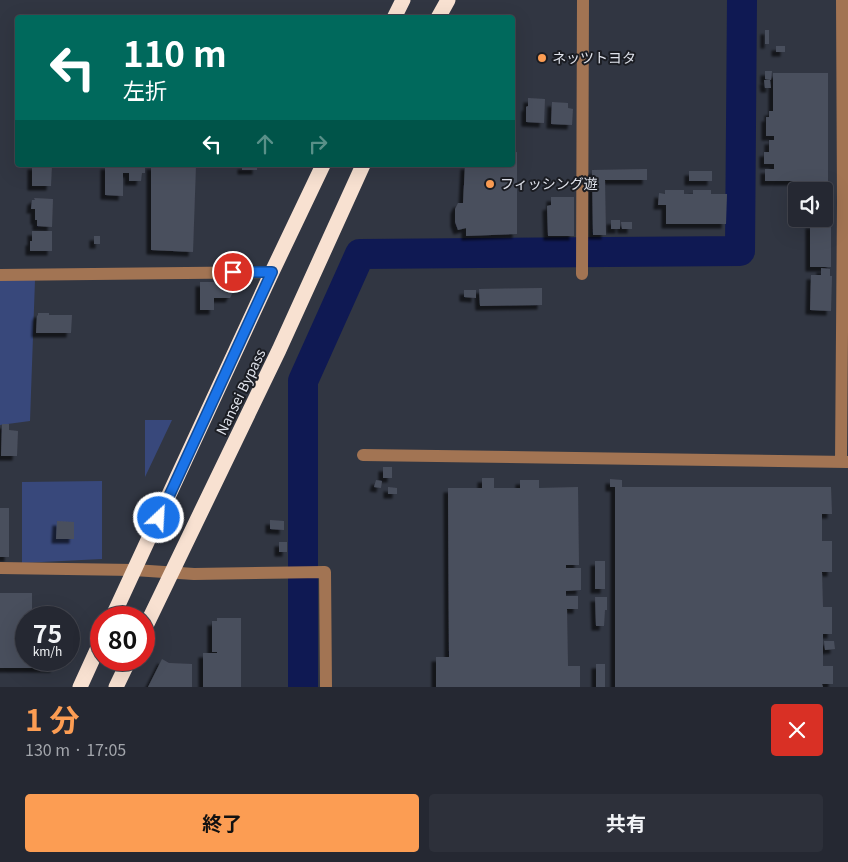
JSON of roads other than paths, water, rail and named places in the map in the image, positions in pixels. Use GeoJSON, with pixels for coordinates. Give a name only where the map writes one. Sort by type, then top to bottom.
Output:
{"type":"FeatureCollection","features":[{"type":"Feature","properties":{"kind":"highway"},"geometry":{"type":"LineString","coordinates":[[396,15],[403,0]]}},
{"type":"Feature","properties":{"kind":"highway"},"geometry":{"type":"LineString","coordinates":[[440,15],[448,0]]}},
{"type":"Feature","properties":{"kind":"highway","name":"Nansei Bypass"},"geometry":{"type":"LineString","coordinates":[[118,606],[322,167]]}},
{"type":"Feature","properties":{"kind":"highway","name":"Nansei Bypass"},"geometry":{"type":"LineString","coordinates":[[155,608],[279,350],[362,167]]}},
{"type":"Feature","properties":{"kind":"highway"},"geometry":{"type":"LineString","coordinates":[[80,687],[90,665]]}},
{"type":"Feature","properties":{"kind":"highway"},"geometry":{"type":"LineString","coordinates":[[116,687],[124,671]]}},
{"type":"Feature","properties":{"kind":"street"},"geometry":{"type":"LineString","coordinates":[[582,274],[583,0]]}},
{"type":"Feature","properties":{"kind":"street"},"geometry":{"type":"LineString","coordinates":[[363,455],[844,462],[846,203],[842,0]]}},
{"type":"Feature","properties":{"kind":"street"},"geometry":{"type":"LineString","coordinates":[[0,275],[272,272]]}},
{"type":"Feature","properties":{"kind":"street"},"geometry":{"type":"LineString","coordinates":[[0,568],[134,570],[194,574],[325,572],[326,687]]}},
{"type":"Feature","properties":{"kind":"waterway"},"geometry":{"type":"LineString","coordinates":[[303,687],[303,381],[360,254],[740,251],[742,0]]}},
{"type":"Feature","properties":{"kind":"place","name":"ネッツトヨタ"},"geometry":{"type":"Point","coordinates":[542,58]}},
{"type":"Feature","properties":{"kind":"place","name":"フィッシング遊"},"geometry":{"type":"Point","coordinates":[490,184]}}]}
